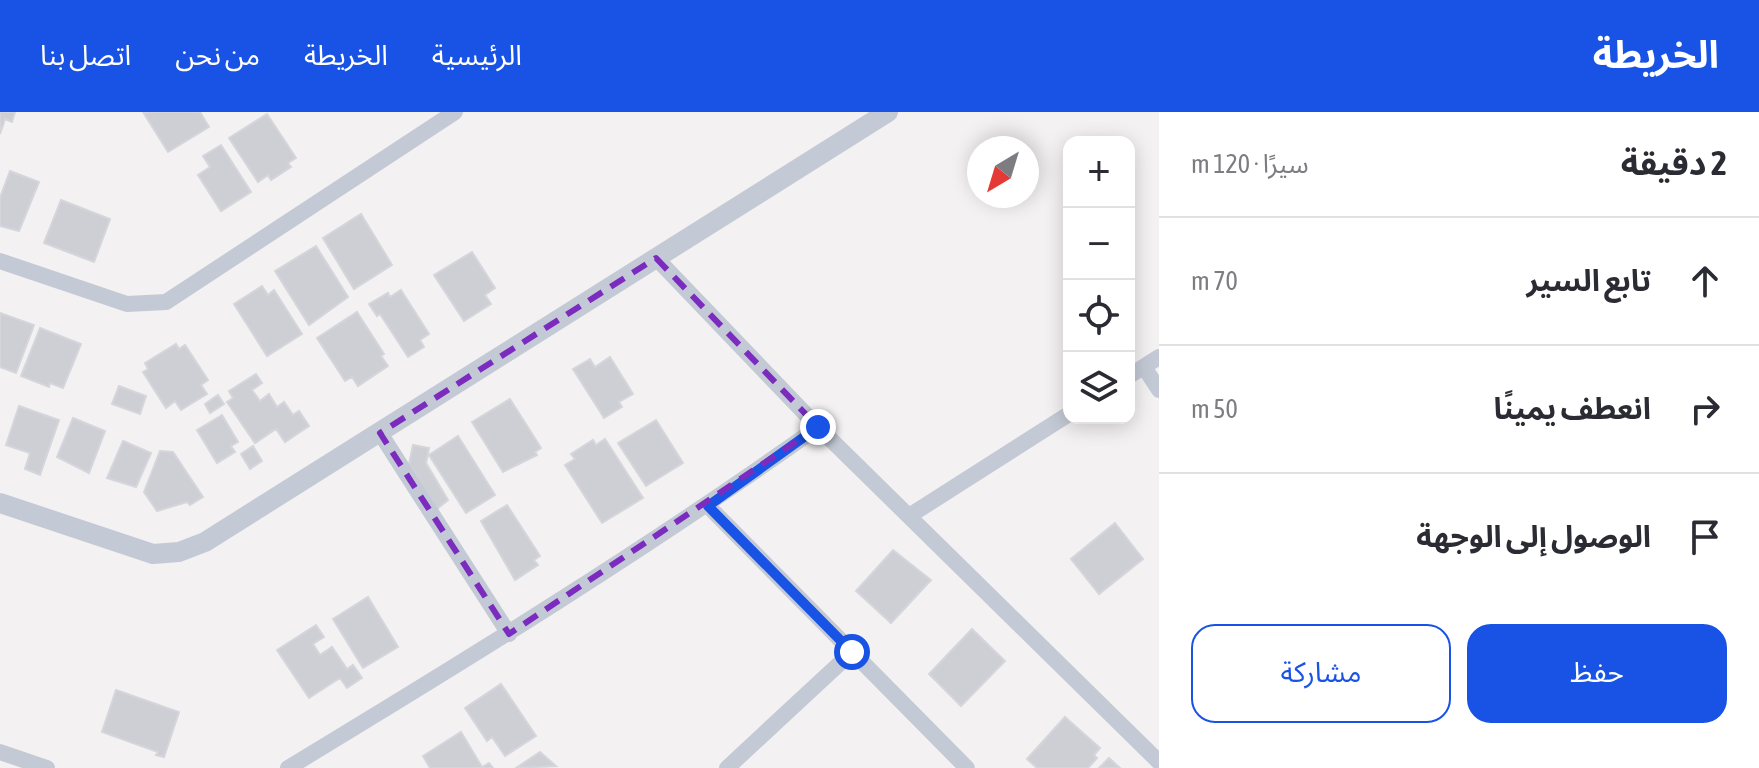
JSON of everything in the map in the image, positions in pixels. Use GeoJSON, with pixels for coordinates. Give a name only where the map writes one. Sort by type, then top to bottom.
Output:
{"type":"FeatureCollection","features":[{"type":"Feature","properties":{"kind":"street"},"geometry":{"type":"LineString","coordinates":[[0,261],[127,304],[166,302],[455,112]]}},
{"type":"Feature","properties":{"kind":"street"},"geometry":{"type":"LineString","coordinates":[[0,503],[129,548],[153,554],[179,552],[224,532],[888,112]]}},
{"type":"Feature","properties":{"kind":"street"},"geometry":{"type":"LineString","coordinates":[[656,258],[818,427],[1159,762]]}},
{"type":"Feature","properties":{"kind":"street"},"geometry":{"type":"LineString","coordinates":[[1135,372],[1159,357]]}},
{"type":"Feature","properties":{"kind":"street"},"geometry":{"type":"LineString","coordinates":[[1144,367],[1159,390]]}},
{"type":"Feature","properties":{"kind":"street"},"geometry":{"type":"LineString","coordinates":[[909,516],[1063,418]]}},
{"type":"Feature","properties":{"kind":"street"},"geometry":{"type":"LineString","coordinates":[[288,768],[509,634],[708,506],[818,427]]}},
{"type":"Feature","properties":{"kind":"street"},"geometry":{"type":"LineString","coordinates":[[380,433],[509,634]]}},
{"type":"Feature","properties":{"kind":"street"},"geometry":{"type":"LineString","coordinates":[[708,506],[967,768]]}},
{"type":"Feature","properties":{"kind":"street"},"geometry":{"type":"LineString","coordinates":[[727,768],[852,652]]}},
{"type":"Feature","properties":{"kind":"street"},"geometry":{"type":"LineString","coordinates":[[0,752],[38,766]]}},
{"type":"Feature","properties":{"kind":"highlighted area"},"geometry":{"type":"Polygon","coordinates":[[[656,258],[818,427],[509,634],[380,433],[656,258]]]}},
{"type":"Feature","properties":{"kind":"building"},"geometry":{"type":"Polygon","coordinates":[[[0,112],[15,112],[12,122],[5,119],[0,134],[0,112]]]}},
{"type":"Feature","properties":{"kind":"building"},"geometry":{"type":"Polygon","coordinates":[[[143,112],[200,112],[209,127],[168,152],[143,112]]]}},
{"type":"Feature","properties":{"kind":"building"},"geometry":{"type":"Polygon","coordinates":[[[267,114],[296,158],[288,163],[291,167],[271,180],[268,175],[258,182],[229,138],[267,114]]]}},
{"type":"Feature","properties":{"kind":"building"},"geometry":{"type":"Polygon","coordinates":[[[221,145],[251,192],[221,211],[198,175],[210,167],[203,156],[221,145]]]}},
{"type":"Feature","properties":{"kind":"building"},"geometry":{"type":"Polygon","coordinates":[[[10,171],[39,182],[19,231],[0,226],[0,198],[10,171]]]}},
{"type":"Feature","properties":{"kind":"building"},"geometry":{"type":"Polygon","coordinates":[[[61,200],[110,219],[94,262],[44,243],[61,200]]]}},
{"type":"Feature","properties":{"kind":"building"},"geometry":{"type":"Polygon","coordinates":[[[361,214],[392,265],[354,289],[323,238],[361,214]]]}},
{"type":"Feature","properties":{"kind":"building"},"geometry":{"type":"Polygon","coordinates":[[[316,246],[348,297],[309,325],[275,271],[316,246]]]}},
{"type":"Feature","properties":{"kind":"building"},"geometry":{"type":"Polygon","coordinates":[[[472,252],[495,288],[485,295],[491,304],[464,321],[434,275],[472,252]]]}},
{"type":"Feature","properties":{"kind":"building"},"geometry":{"type":"Polygon","coordinates":[[[262,286],[268,295],[274,290],[302,334],[267,356],[234,304],[262,286]]]}},
{"type":"Feature","properties":{"kind":"building"},"geometry":{"type":"Polygon","coordinates":[[[401,290],[429,334],[420,340],[424,347],[408,357],[380,314],[377,316],[369,304],[388,293],[390,297],[401,290]]]}},
{"type":"Feature","properties":{"kind":"building"},"geometry":{"type":"Polygon","coordinates":[[[357,312],[384,354],[381,356],[388,366],[358,386],[352,377],[345,381],[317,338],[357,312]]]}},
{"type":"Feature","properties":{"kind":"building"},"geometry":{"type":"Polygon","coordinates":[[[0,313],[34,325],[16,373],[0,367],[0,313]]]}},
{"type":"Feature","properties":{"kind":"building"},"geometry":{"type":"Polygon","coordinates":[[[40,328],[81,344],[63,388],[50,383],[49,387],[21,376],[40,328]]]}},
{"type":"Feature","properties":{"kind":"building"},"geometry":{"type":"Polygon","coordinates":[[[176,344],[179,349],[185,345],[208,380],[201,385],[207,394],[181,410],[175,401],[166,408],[143,372],[148,369],[145,363],[176,344]]]}},
{"type":"Feature","properties":{"kind":"building"},"geometry":{"type":"Polygon","coordinates":[[[610,357],[633,394],[619,402],[622,407],[604,418],[573,369],[590,359],[595,367],[610,357]]]}},
{"type":"Feature","properties":{"kind":"building"},"geometry":{"type":"Polygon","coordinates":[[[256,374],[262,383],[252,390],[260,401],[269,394],[277,407],[284,402],[293,415],[299,411],[309,426],[285,442],[276,429],[255,443],[227,402],[233,398],[229,391],[256,374]]]}},
{"type":"Feature","properties":{"kind":"building"},"geometry":{"type":"Polygon","coordinates":[[[119,386],[146,396],[140,414],[112,404],[119,386]]]}},
{"type":"Feature","properties":{"kind":"building"},"geometry":{"type":"Polygon","coordinates":[[[218,395],[224,404],[210,413],[205,404],[218,395]]]}},
{"type":"Feature","properties":{"kind":"building"},"geometry":{"type":"Polygon","coordinates":[[[510,399],[541,448],[535,452],[537,455],[503,472],[472,422],[510,399]]]}},
{"type":"Feature","properties":{"kind":"building"},"geometry":{"type":"Polygon","coordinates":[[[19,406],[59,420],[40,475],[25,469],[30,453],[6,445],[19,406]]]}},
{"type":"Feature","properties":{"kind":"building"},"geometry":{"type":"Polygon","coordinates":[[[222,415],[238,442],[231,446],[235,452],[217,463],[197,430],[222,415]]]}},
{"type":"Feature","properties":{"kind":"building"},"geometry":{"type":"Polygon","coordinates":[[[73,418],[105,431],[89,473],[57,457],[73,418]]]}},
{"type":"Feature","properties":{"kind":"building"},"geometry":{"type":"Polygon","coordinates":[[[656,420],[683,463],[646,486],[618,443],[656,420]]]}},
{"type":"Feature","properties":{"kind":"building"},"geometry":{"type":"Polygon","coordinates":[[[458,436],[495,495],[466,513],[429,455],[458,436]]]}},
{"type":"Feature","properties":{"kind":"building"},"geometry":{"type":"Polygon","coordinates":[[[605,439],[643,498],[602,523],[565,465],[575,459],[571,454],[593,440],[596,445],[605,439]]]}},
{"type":"Feature","properties":{"kind":"building"},"geometry":{"type":"Polygon","coordinates":[[[123,441],[151,453],[136,487],[107,478],[123,441]]]}},
{"type":"Feature","properties":{"kind":"building"},"geometry":{"type":"Polygon","coordinates":[[[413,445],[429,448],[426,463],[448,500],[437,509],[409,464],[413,445]]]}},
{"type":"Feature","properties":{"kind":"building"},"geometry":{"type":"Polygon","coordinates":[[[253,446],[262,461],[250,469],[241,454],[253,446]]]}},
{"type":"Feature","properties":{"kind":"building"},"geometry":{"type":"Polygon","coordinates":[[[160,451],[173,452],[203,497],[190,505],[187,502],[157,511],[144,492],[160,451]]]}},
{"type":"Feature","properties":{"kind":"building"},"geometry":{"type":"Polygon","coordinates":[[[507,505],[540,556],[534,560],[538,565],[515,580],[481,521],[507,505]]]}},
{"type":"Feature","properties":{"kind":"building"},"geometry":{"type":"Polygon","coordinates":[[[1115,523],[1143,559],[1099,594],[1071,559],[1115,523]]]}},
{"type":"Feature","properties":{"kind":"building"},"geometry":{"type":"Polygon","coordinates":[[[893,550],[931,580],[891,623],[856,591],[893,550]]]}},
{"type":"Feature","properties":{"kind":"building"},"geometry":{"type":"Polygon","coordinates":[[[368,597],[398,647],[363,668],[333,619],[368,597]]]}},
{"type":"Feature","properties":{"kind":"building"},"geometry":{"type":"Polygon","coordinates":[[[316,625],[324,637],[313,644],[320,655],[332,647],[347,669],[353,665],[362,678],[347,688],[340,678],[309,698],[277,650],[316,625]]]}},
{"type":"Feature","properties":{"kind":"building"},"geometry":{"type":"Polygon","coordinates":[[[972,629],[1005,661],[961,706],[929,674],[972,629]]]}},
{"type":"Feature","properties":{"kind":"building"},"geometry":{"type":"Polygon","coordinates":[[[501,684],[536,736],[505,756],[492,737],[487,741],[465,708],[501,684]]]}},
{"type":"Feature","properties":{"kind":"building"},"geometry":{"type":"Polygon","coordinates":[[[116,690],[179,712],[164,757],[102,732],[116,690]]]}},
{"type":"Feature","properties":{"kind":"building"},"geometry":{"type":"Polygon","coordinates":[[[1065,717],[1100,748],[1094,755],[1097,758],[1088,768],[1037,768],[1027,759],[1065,717]]]}},
{"type":"Feature","properties":{"kind":"building"},"geometry":{"type":"Polygon","coordinates":[[[461,732],[482,767],[489,763],[493,768],[430,768],[423,756],[461,732]]]}},
{"type":"Feature","properties":{"kind":"building"},"geometry":{"type":"Polygon","coordinates":[[[540,752],[556,766],[516,768],[540,752]]]}},
{"type":"Feature","properties":{"kind":"building"},"geometry":{"type":"Polygon","coordinates":[[[1109,758],[1120,768],[1099,768],[1109,758]]]}},
{"type":"Feature","properties":{"kind":"route"},"geometry":{"type":"LineString","coordinates":[[818,427],[708,506],[852,652]]}}]}
